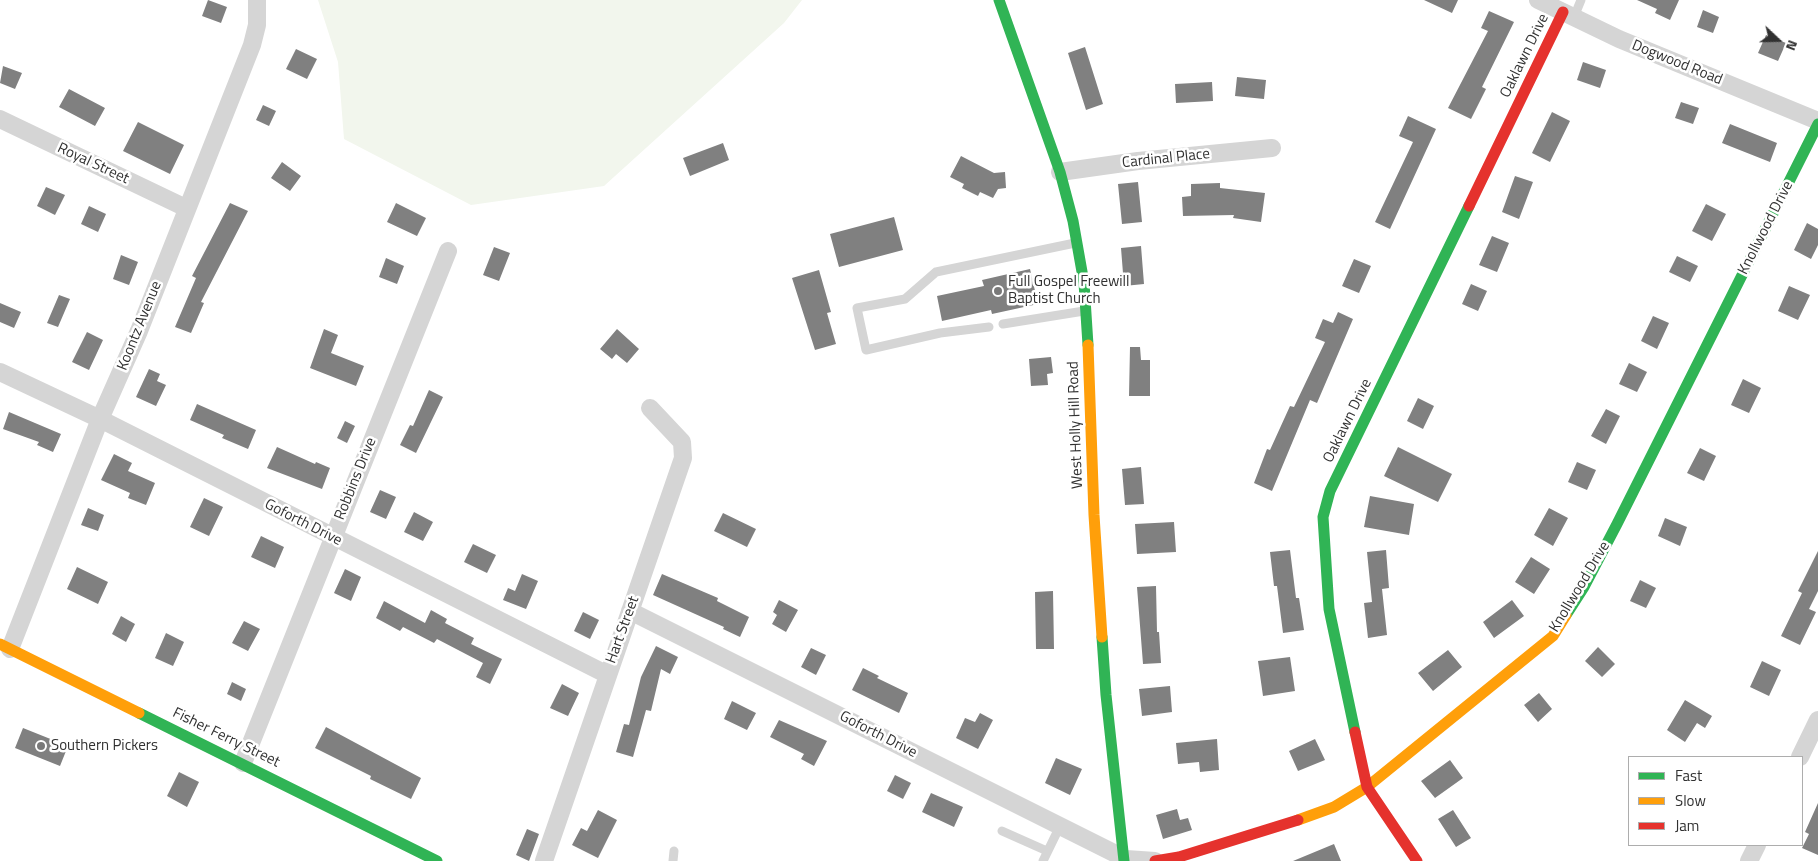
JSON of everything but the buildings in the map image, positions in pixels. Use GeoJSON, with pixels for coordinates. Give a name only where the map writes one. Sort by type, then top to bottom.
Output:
{"type":"FeatureCollection","features":[{"type":"Feature","properties":{"kind":"street","name":"Koontz Avenue"},"geometry":{"type":"LineString","coordinates":[[5,646],[139,331],[252,44],[257,25],[257,0]]}},
{"type":"Feature","properties":{"kind":"street","name":"West Holly Hill Road"},"geometry":{"type":"LineString","coordinates":[[999,0],[1060,172],[1077,242],[1086,310],[1094,515],[1106,695],[1126,860]]}},
{"type":"Feature","properties":{"kind":"street","name":"Dogwood Road"},"geometry":{"type":"LineString","coordinates":[[1538,0],[1619,39],[1818,122]]}},
{"type":"Feature","properties":{"kind":"street","name":"Oaklawn Drive"},"geometry":{"type":"LineString","coordinates":[[1417,861],[1366,787],[1329,609],[1324,517],[1330,491],[1569,14]]}},
{"type":"Feature","properties":{"kind":"street","name":"Royal Street"},"geometry":{"type":"LineString","coordinates":[[0,120],[186,208]]}},
{"type":"Feature","properties":{"kind":"street","name":"Knollwood Drive"},"geometry":{"type":"LineString","coordinates":[[1126,860],[1155,861],[1178,857],[1213,844],[1294,822],[1334,807],[1366,787],[1553,636],[1584,587],[1609,540],[1818,122]]}},
{"type":"Feature","properties":{"kind":"street","name":"Cardinal Place"},"geometry":{"type":"LineString","coordinates":[[1060,172],[1138,161],[1272,148]]}},
{"type":"Feature","properties":{"kind":"street","name":"Robbins Drive"},"geometry":{"type":"LineString","coordinates":[[243,763],[448,251]]}},
{"type":"Feature","properties":{"kind":"street","name":"Goforth Drive"},"geometry":{"type":"LineString","coordinates":[[0,372],[100,419],[606,674]]}},
{"type":"Feature","properties":{"kind":"street","name":"Hart Street"},"geometry":{"type":"LineString","coordinates":[[544,861],[606,674],[683,458],[682,442],[650,408]]}},
{"type":"Feature","properties":{"kind":"street","name":"Goforth Drive"},"geometry":{"type":"LineString","coordinates":[[630,611],[1126,860]]}},
{"type":"Feature","properties":{"kind":"street","name":"Fisher Ferry Street"},"geometry":{"type":"LineString","coordinates":[[5,646],[437,861]]}},
{"type":"Feature","properties":{"kind":"street"},"geometry":{"type":"LineString","coordinates":[[1800,756],[1818,720]]}},
{"type":"Feature","properties":{"kind":"street"},"geometry":{"type":"LineString","coordinates":[[1749,861],[1756,846]]}},
{"type":"Feature","properties":{"kind":"lane"},"geometry":{"type":"LineString","coordinates":[[1569,14],[1581,0]]}},
{"type":"Feature","properties":{"kind":"lane"},"geometry":{"type":"LineString","coordinates":[[989,327],[940,333],[866,350],[857,308],[905,299],[936,272],[1077,242]]}},
{"type":"Feature","properties":{"kind":"lane"},"geometry":{"type":"LineString","coordinates":[[1003,324],[1086,310]]}},
{"type":"Feature","properties":{"kind":"lane"},"geometry":{"type":"LineString","coordinates":[[1043,861],[1060,826]]}},
{"type":"Feature","properties":{"kind":"lane"},"geometry":{"type":"LineString","coordinates":[[1002,831],[1047,852]]}},
{"type":"Feature","properties":{"kind":"lane"},"geometry":{"type":"LineString","coordinates":[[673,861],[674,851]]}},
{"type":"Feature","properties":{"kind":"shaded area"},"geometry":{"type":"Polygon","coordinates":[[[318,0],[802,0],[784,23],[604,186],[471,205],[344,139],[338,62],[318,0]]]}},
{"type":"Feature","properties":{"kind":"traffic: fast"},"geometry":{"type":"LineString","coordinates":[[999,0],[1060,172],[1073,221],[1084,283],[1088,345]]}},
{"type":"Feature","properties":{"kind":"traffic: fast"},"geometry":{"type":"LineString","coordinates":[[1566,615],[1584,587],[1617,524],[1818,124]]}},
{"type":"Feature","properties":{"kind":"traffic: fast"},"geometry":{"type":"LineString","coordinates":[[1355,732],[1329,609],[1323,517],[1330,491],[1469,206]]}},
{"type":"Feature","properties":{"kind":"traffic: fast"},"geometry":{"type":"LineString","coordinates":[[1102,637],[1106,695],[1124,861]]}},
{"type":"Feature","properties":{"kind":"traffic: fast"},"geometry":{"type":"LineString","coordinates":[[139,713],[437,861]]}},
{"type":"Feature","properties":{"kind":"traffic: slow"},"geometry":{"type":"LineString","coordinates":[[1088,345],[1094,515],[1102,637]]}},
{"type":"Feature","properties":{"kind":"traffic: slow"},"geometry":{"type":"LineString","coordinates":[[1298,820],[1334,807],[1367,787],[1553,636],[1566,615]]}},
{"type":"Feature","properties":{"kind":"traffic: slow"},"geometry":{"type":"LineString","coordinates":[[0,644],[139,713]]}},
{"type":"Feature","properties":{"kind":"traffic: jam"},"geometry":{"type":"LineString","coordinates":[[1469,206],[1563,12]]}},
{"type":"Feature","properties":{"kind":"traffic: jam"},"geometry":{"type":"LineString","coordinates":[[1355,732],[1367,787],[1417,861]]}},
{"type":"Feature","properties":{"kind":"traffic: jam"},"geometry":{"type":"LineString","coordinates":[[1155,861],[1179,857],[1298,820]]}},
{"type":"Feature","properties":{"kind":"place","name":"Full Gospel Freewill Baptist Church"},"geometry":{"type":"Point","coordinates":[998,291]}},
{"type":"Feature","properties":{"kind":"place","name":"Southern Pickers"},"geometry":{"type":"Point","coordinates":[41,746]}}]}
